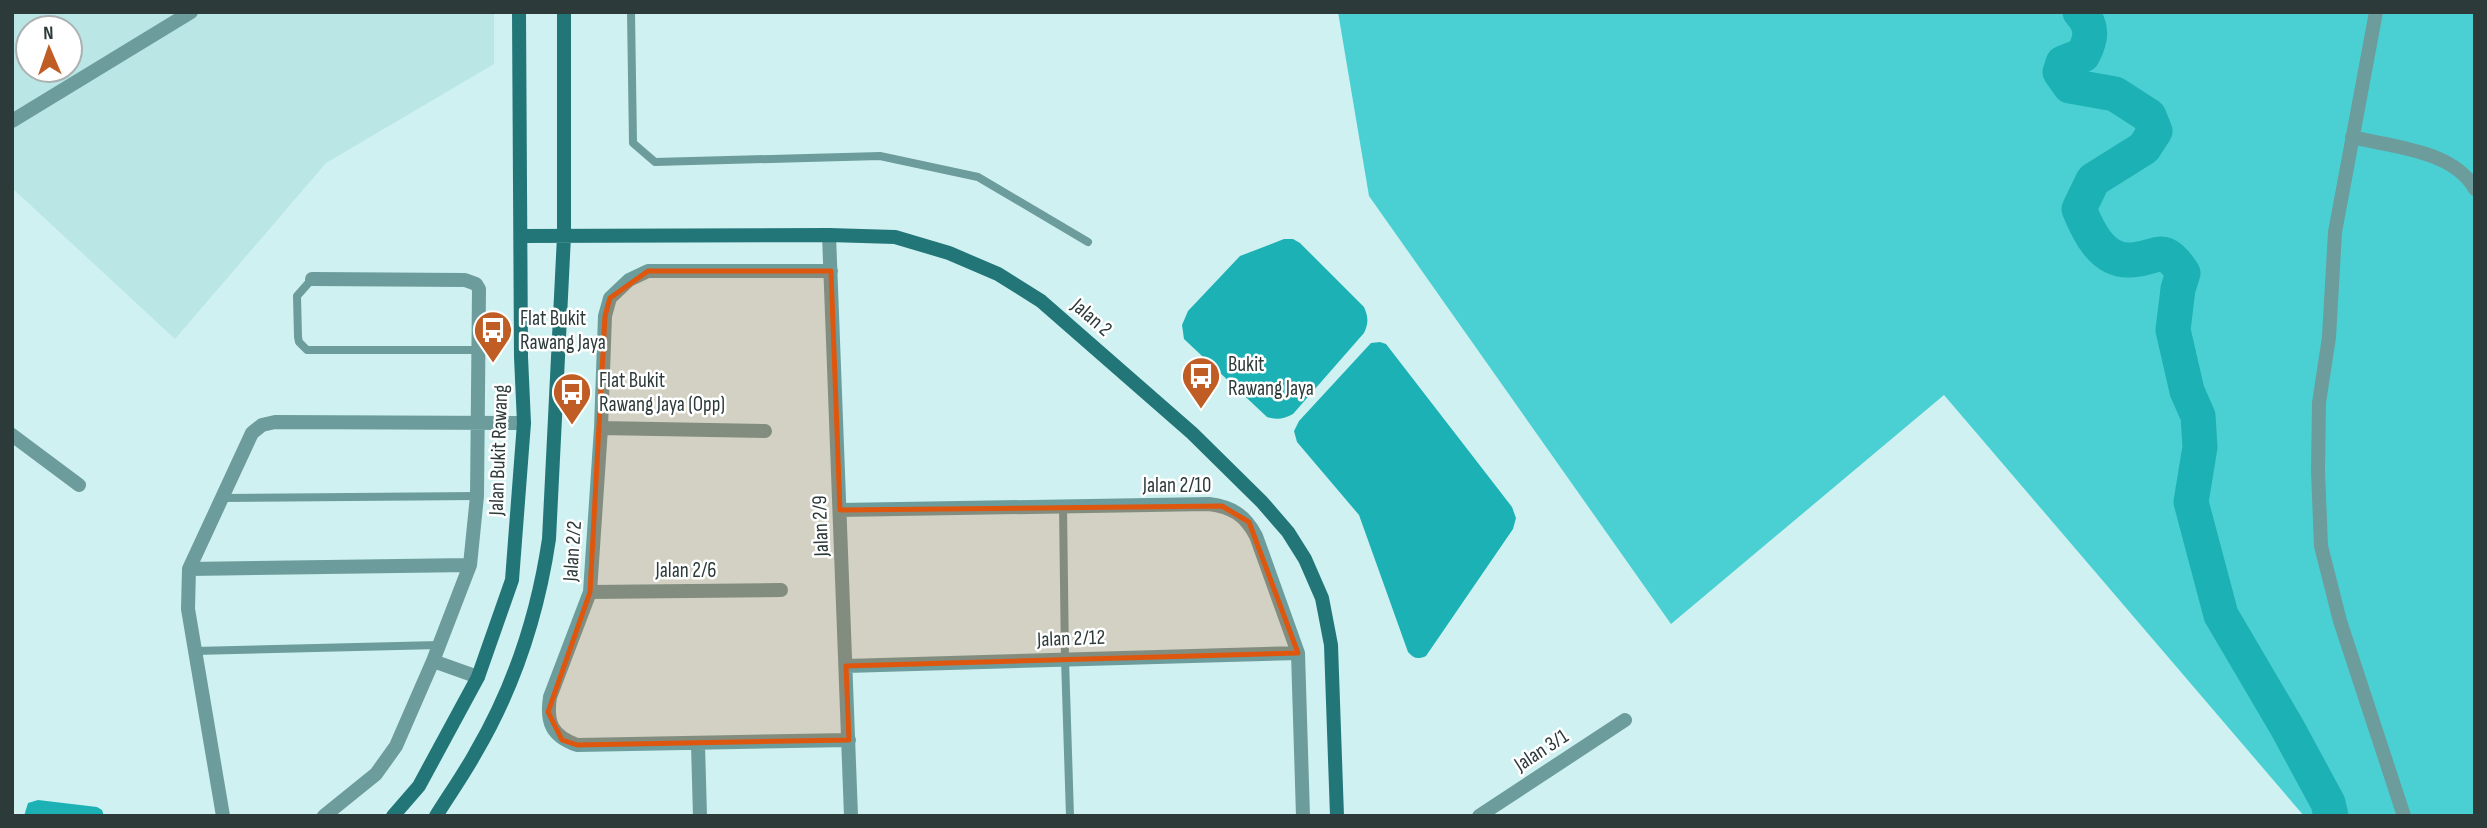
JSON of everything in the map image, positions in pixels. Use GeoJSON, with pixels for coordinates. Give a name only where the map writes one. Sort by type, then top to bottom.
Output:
{"type":"FeatureCollection","features":[{"type":"Feature","properties":{"kind":"street"},"geometry":{"type":"LineString","coordinates":[[12,121],[191,12]]}},
{"type":"Feature","properties":{"kind":"street","name":"Jalan Bukit Rawang"},"geometry":{"type":"LineString","coordinates":[[393,816],[419,786],[478,677],[512,580],[524,423],[521,357],[519,12]]}},
{"type":"Feature","properties":{"kind":"street"},"geometry":{"type":"LineString","coordinates":[[436,816],[476,751],[503,698],[543,583],[549,538],[564,236],[564,12]]}},
{"type":"Feature","properties":{"kind":"street"},"geometry":{"type":"LineString","coordinates":[[2376,12],[2336,232],[2329,337],[2319,403],[2321,546],[2340,621],[2404,816]]}},
{"type":"Feature","properties":{"kind":"street"},"geometry":{"type":"LineString","coordinates":[[2352,137],[2423,153],[2448,162],[2469,179],[2475,189]]}},
{"type":"Feature","properties":{"kind":"street","name":"Jalan 2/9"},"geometry":{"type":"LineString","coordinates":[[829,235],[852,816]]}},
{"type":"Feature","properties":{"kind":"street","name":"Jalan 2"},"geometry":{"type":"LineString","coordinates":[[521,236],[895,237],[948,253],[998,274],[1041,301],[1192,433],[1262,502],[1288,532],[1305,559],[1322,598],[1331,645],[1337,816]]}},
{"type":"Feature","properties":{"kind":"street","name":"Jalan 2/2"},"geometry":{"type":"LineString","coordinates":[[831,271],[649,271],[629,279],[610,298],[605,316],[590,592],[550,696],[548,712],[553,728],[562,740],[578,745],[698,745],[849,740]]}},
{"type":"Feature","properties":{"kind":"street"},"geometry":{"type":"LineString","coordinates":[[312,279],[471,281],[476,284],[480,295],[477,496],[470,565],[440,645],[396,746],[376,774],[324,816]]}},
{"type":"Feature","properties":{"kind":"street"},"geometry":{"type":"LineString","coordinates":[[223,816],[188,609],[189,569],[253,433],[269,422],[524,423]]}},
{"type":"Feature","properties":{"kind":"street"},"geometry":{"type":"LineString","coordinates":[[601,428],[765,431]]}},
{"type":"Feature","properties":{"kind":"street"},"geometry":{"type":"LineString","coordinates":[[12,435],[79,485]]}},
{"type":"Feature","properties":{"kind":"street","name":"Jalan 2/10"},"geometry":{"type":"LineString","coordinates":[[840,510],[1209,504],[1240,514],[1249,522],[1256,536],[1298,653],[1303,816]]}},
{"type":"Feature","properties":{"kind":"street"},"geometry":{"type":"LineString","coordinates":[[189,569],[470,565]]}},
{"type":"Feature","properties":{"kind":"street","name":"Jalan 2/6"},"geometry":{"type":"LineString","coordinates":[[590,592],[781,590]]}},
{"type":"Feature","properties":{"kind":"street","name":"Jalan 2/12"},"geometry":{"type":"LineString","coordinates":[[846,666],[1298,653]]}},
{"type":"Feature","properties":{"kind":"street"},"geometry":{"type":"LineString","coordinates":[[433,661],[478,677]]}},
{"type":"Feature","properties":{"kind":"street","name":"Jalan 3/1"},"geometry":{"type":"LineString","coordinates":[[1479,816],[1625,720]]}},
{"type":"Feature","properties":{"kind":"street"},"geometry":{"type":"LineString","coordinates":[[698,745],[699,816]]}},
{"type":"Feature","properties":{"kind":"lane"},"geometry":{"type":"LineString","coordinates":[[631,12],[633,143],[655,162],[880,156],[978,177],[1088,242]]}},
{"type":"Feature","properties":{"kind":"lane"},"geometry":{"type":"LineString","coordinates":[[312,279],[297,296],[298,337],[307,350],[480,350]]}},
{"type":"Feature","properties":{"kind":"lane"},"geometry":{"type":"LineString","coordinates":[[222,499],[477,496]]}},
{"type":"Feature","properties":{"kind":"lane"},"geometry":{"type":"LineString","coordinates":[[1063,507],[1070,816]]}},
{"type":"Feature","properties":{"kind":"lane"},"geometry":{"type":"LineString","coordinates":[[194,651],[440,645]]}},
{"type":"Feature","properties":{"kind":"highlighted area"},"geometry":{"type":"Polygon","coordinates":[[[648,271],[831,271],[840,510],[1222,506],[1249,522],[1298,653],[846,666],[849,740],[577,745],[562,740],[548,712],[590,592],[605,316],[610,298],[648,271]]]}},
{"type":"Feature","properties":{"kind":"shaded area"},"geometry":{"type":"Polygon","coordinates":[[[12,12],[494,12],[494,64],[326,163],[175,339],[12,188],[12,12]]]}},
{"type":"Feature","properties":{"kind":"shaded area"},"geometry":{"type":"Polygon","coordinates":[[[1338,12],[2475,12],[2475,816],[2304,816],[1944,395],[1671,624],[1369,196],[1338,12]]]}},
{"type":"Feature","properties":{"kind":"shaded area"},"geometry":{"type":"Polygon","coordinates":[[[1284,239],[1293,239],[1300,243],[1364,307],[1367,326],[1364,333],[1293,414],[1277,419],[1267,417],[1184,339],[1182,325],[1188,311],[1240,256],[1284,239]]]}},
{"type":"Feature","properties":{"kind":"shaded area"},"geometry":{"type":"Polygon","coordinates":[[[1371,343],[1386,344],[1512,507],[1516,518],[1513,529],[1426,656],[1421,658],[1408,652],[1359,515],[1297,442],[1294,431],[1299,421],[1371,343]]]}},
{"type":"Feature","properties":{"kind":"shaded area"},"geometry":{"type":"Polygon","coordinates":[[[38,800],[97,807],[102,810],[104,816],[24,816],[28,803],[38,800]]]}},
{"type":"Feature","properties":{"kind":"waterway"},"geometry":{"type":"LineString","coordinates":[[2080,12],[2088,23],[2088,44],[2083,55],[2063,63],[2060,72],[2070,86],[2115,94],[2149,116],[2155,131],[2144,148],[2093,180],[2079,209],[2098,244],[2112,256],[2131,260],[2164,255],[2170,257],[2183,273],[2178,289],[2173,330],[2187,391],[2198,416],[2200,447],[2191,502],[2221,615],[2288,729],[2328,803],[2331,816]]}},
{"type":"Feature","properties":{"kind":"place","name":"Flat Bukit Rawang Jaya"},"geometry":{"type":"Point","coordinates":[493,364]}},
{"type":"Feature","properties":{"kind":"place","name":"Bukit Rawang Jaya"},"geometry":{"type":"Point","coordinates":[1201,410]}},
{"type":"Feature","properties":{"kind":"place","name":"Flat Bukit Rawang Jaya (Opp)"},"geometry":{"type":"Point","coordinates":[572,426]}}]}
